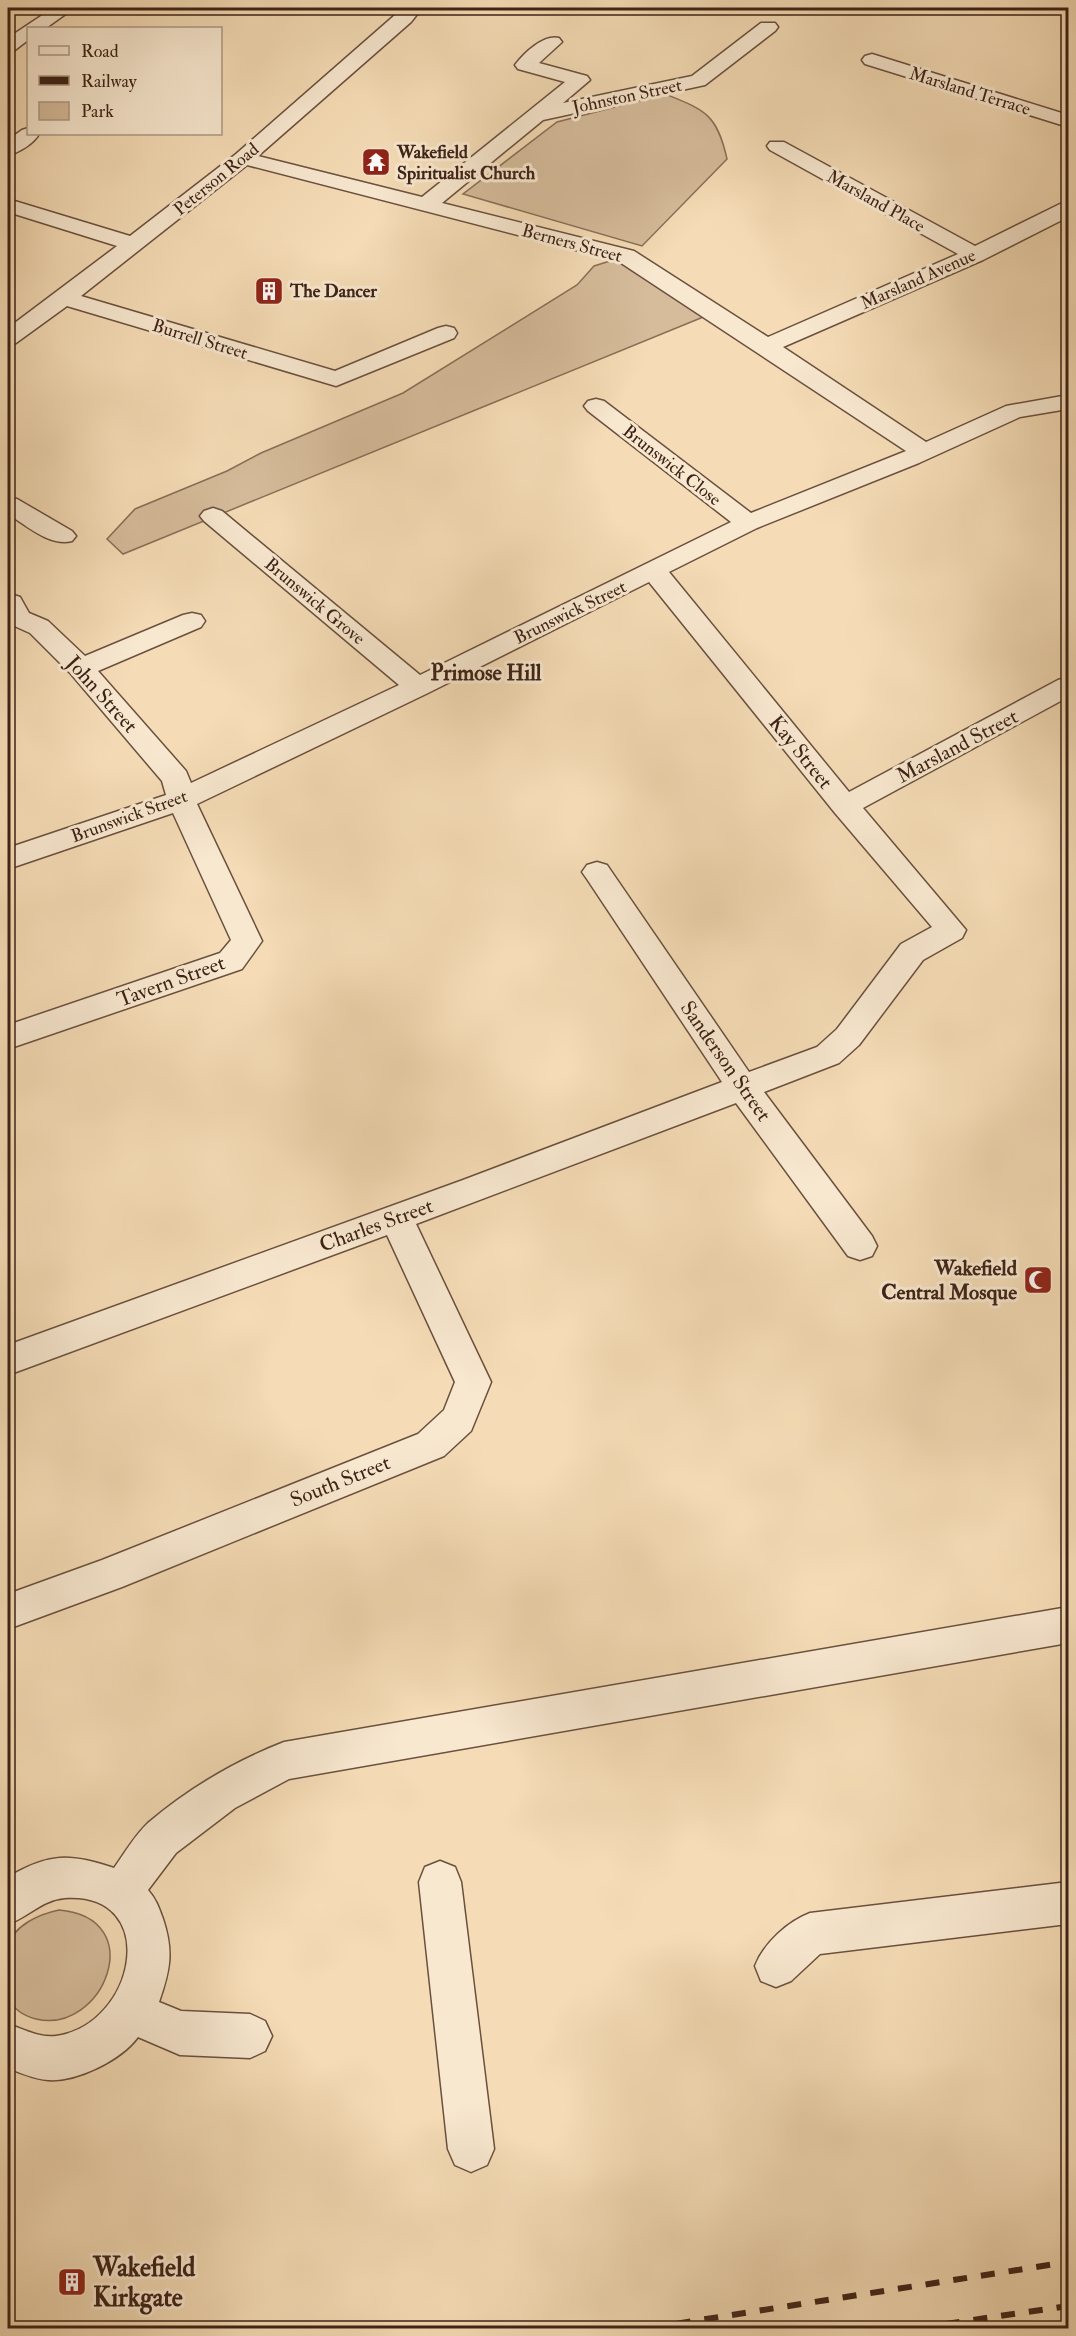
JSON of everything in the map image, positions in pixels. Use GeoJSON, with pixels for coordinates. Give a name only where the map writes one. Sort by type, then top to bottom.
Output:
{"type":"FeatureCollection","features":[{"type":"Feature","properties":{"kind":"street"},"geometry":{"type":"LineString","coordinates":[[36,27],[65,8]]}},
{"type":"Feature","properties":{"kind":"street","name":"Peterson Road"},"geometry":{"type":"LineString","coordinates":[[8,338],[64,298],[243,158],[401,13]]}},
{"type":"Feature","properties":{"kind":"street","name":"Johnston Street"},"geometry":{"type":"LineString","coordinates":[[540,114],[698,81],[768,27]]}},
{"type":"Feature","properties":{"kind":"street"},"geometry":{"type":"LineString","coordinates":[[8,46],[27,33]]}},
{"type":"Feature","properties":{"kind":"street"},"geometry":{"type":"LineString","coordinates":[[426,205],[580,80],[525,65],[552,42]]}},
{"type":"Feature","properties":{"kind":"street","name":"Marsland Terrace"},"geometry":{"type":"LineString","coordinates":[[872,60],[1068,121]]}},
{"type":"Feature","properties":{"kind":"street"},"geometry":{"type":"LineString","coordinates":[[8,149],[28,135]]}},
{"type":"Feature","properties":{"kind":"street","name":"Marsland Place"},"geometry":{"type":"LineString","coordinates":[[777,146],[975,255]]}},
{"type":"Feature","properties":{"kind":"street","name":"Berners Street"},"geometry":{"type":"LineString","coordinates":[[243,158],[626,256],[923,451]]}},
{"type":"Feature","properties":{"kind":"street"},"geometry":{"type":"LineString","coordinates":[[8,205],[134,244]]}},
{"type":"Feature","properties":{"kind":"street","name":"Marsland Avenue"},"geometry":{"type":"LineString","coordinates":[[766,346],[975,255],[1068,209]]}},
{"type":"Feature","properties":{"kind":"street","name":"Burrell Street"},"geometry":{"type":"LineString","coordinates":[[64,298],[336,379],[446,333]]}},
{"type":"Feature","properties":{"kind":"street","name":"Brunswick Street"},"geometry":{"type":"LineString","coordinates":[[8,859],[181,800],[654,572],[748,523],[1014,411],[1068,402]]}},
{"type":"Feature","properties":{"kind":"street","name":"Brunswick Close"},"geometry":{"type":"LineString","coordinates":[[596,406],[748,523]]}},
{"type":"Feature","properties":{"kind":"street"},"geometry":{"type":"LineString","coordinates":[[8,504],[63,536]]}},
{"type":"Feature","properties":{"kind":"street","name":"Brunswick Grove"},"geometry":{"type":"LineString","coordinates":[[213,516],[418,687]]}},
{"type":"Feature","properties":{"kind":"street","name":"Kay Street"},"geometry":{"type":"LineString","coordinates":[[654,572],[845,806],[951,930]]}},
{"type":"Feature","properties":{"kind":"street","name":"John Street"},"geometry":{"type":"LineString","coordinates":[[11,614],[39,627],[81,668],[176,778],[181,800]]}},
{"type":"Feature","properties":{"kind":"street"},"geometry":{"type":"LineString","coordinates":[[81,668],[192,621]]}},
{"type":"Feature","properties":{"kind":"street","name":"Marsland Street"},"geometry":{"type":"LineString","coordinates":[[845,806],[1068,686]]}},
{"type":"Feature","properties":{"kind":"street","name":"Tavern Street"},"geometry":{"type":"LineString","coordinates":[[8,1037],[231,961],[247,942],[181,800]]}},
{"type":"Feature","properties":{"kind":"street","name":"Sanderson Street"},"geometry":{"type":"LineString","coordinates":[[597,872],[743,1088],[860,1246]]}},
{"type":"Feature","properties":{"kind":"street","name":"Charles Street"},"geometry":{"type":"LineString","coordinates":[[8,1360],[828,1055],[848,1037],[912,952],[951,930]]}},
{"type":"Feature","properties":{"kind":"street","name":"South Street"},"geometry":{"type":"LineString","coordinates":[[8,1611],[109,1575],[431,1445],[458,1420],[473,1382],[396,1217]]}},
{"type":"Feature","properties":{"kind":"street"},"geometry":{"type":"LineString","coordinates":[[121,1892],[161,1839],[221,1794],[284,1761],[1068,1625]]}},
{"type":"Feature","properties":{"kind":"street"},"geometry":{"type":"LineString","coordinates":[[8,1903],[16,1895],[42,1881],[70,1876],[98,1880],[121,1892],[138,1909],[148,1933],[151,1959],[146,1986],[132,2012],[111,2035],[85,2050],[57,2058],[29,2055],[8,2046]]}},
{"type":"Feature","properties":{"kind":"street"},"geometry":{"type":"LineString","coordinates":[[440,1882],[471,2149]]}},
{"type":"Feature","properties":{"kind":"street"},"geometry":{"type":"LineString","coordinates":[[776,1966],[810,1934],[1068,1904]]}},
{"type":"Feature","properties":{"kind":"street"},"geometry":{"type":"LineString","coordinates":[[132,2012],[180,2033],[250,2036]]}},
{"type":"Feature","properties":{"kind":"green space"},"geometry":{"type":"Polygon","coordinates":[[[665,94],[700,110],[714,123],[727,159],[642,246],[463,194],[557,122],[665,94]]]}},
{"type":"Feature","properties":{"kind":"green space"},"geometry":{"type":"Polygon","coordinates":[[[626,256],[713,313],[123,554],[107,539],[135,509],[403,393],[577,285],[594,266],[626,256]]]}},
{"type":"Feature","properties":{"kind":"green space"},"geometry":{"type":"Polygon","coordinates":[[[59,1910],[87,1918],[104,1933],[110,1952],[107,1973],[97,1994],[81,2010],[60,2019],[36,2019],[20,2012],[8,1998],[6,1966],[8,1947],[15,1932],[21,1927],[44,1914],[59,1910]]]}},
{"type":"Feature","properties":{"kind":"railway"},"geometry":{"type":"LineString","coordinates":[[649,2328],[1068,2262]]}},
{"type":"Feature","properties":{"kind":"railway"},"geometry":{"type":"LineString","coordinates":[[918,2328],[1068,2306]]}},
{"type":"Feature","properties":{"kind":"place","name":"Wakefield Spiritualist Church"},"geometry":{"type":"Point","coordinates":[376,162]}},
{"type":"Feature","properties":{"kind":"place","name":"The Dancer"},"geometry":{"type":"Point","coordinates":[269,291]}},
{"type":"Feature","properties":{"kind":"place","name":"Wakefield Central Mosque"},"geometry":{"type":"Point","coordinates":[1038,1280]}},
{"type":"Feature","properties":{"kind":"place","name":"Wakefield Kirkgate"},"geometry":{"type":"Point","coordinates":[72,2282]}},
{"type":"Feature","properties":{"kind":"district","name":"Primose Hill"},"geometry":{"type":"Point","coordinates":[486,672]}}]}
